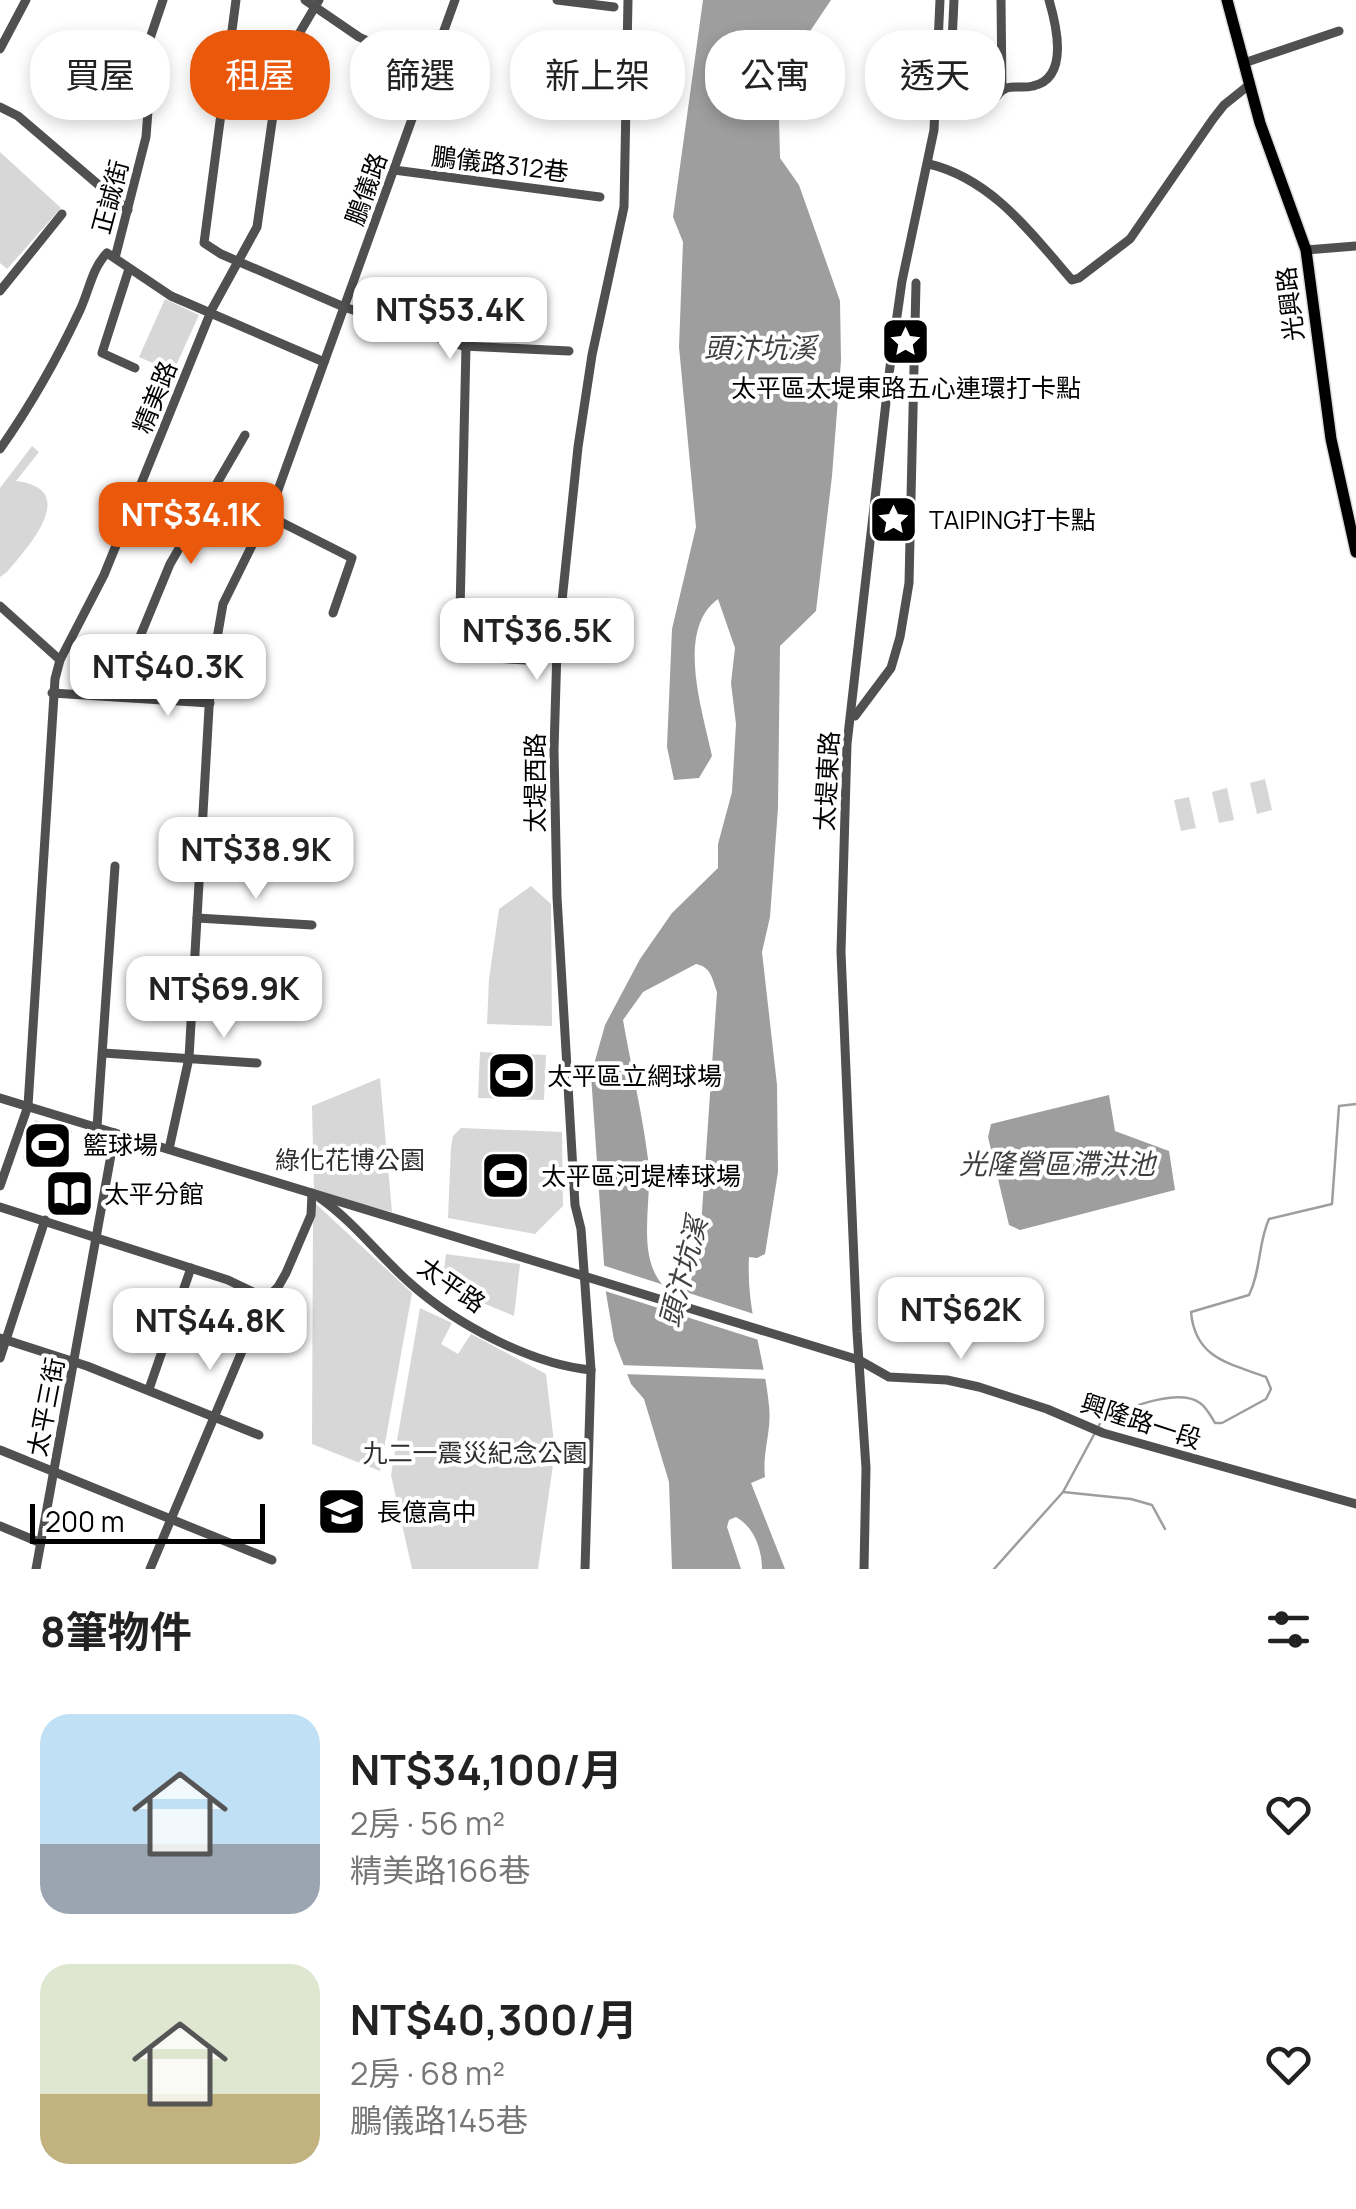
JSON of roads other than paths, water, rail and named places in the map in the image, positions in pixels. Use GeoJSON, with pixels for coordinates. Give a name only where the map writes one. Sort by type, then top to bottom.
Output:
{"type":"FeatureCollection","features":[{"type":"Feature","properties":{"kind":"main road","name":"光興路"},"geometry":{"type":"LineString","coordinates":[[1227,0],[1249,85],[1306,250],[1331,439],[1356,552]]}},
{"type":"Feature","properties":{"kind":"street"},"geometry":{"type":"LineString","coordinates":[[0,49],[26,0]]}},
{"type":"Feature","properties":{"kind":"street"},"geometry":{"type":"LineString","coordinates":[[154,30],[164,0]]}},
{"type":"Feature","properties":{"kind":"street"},"geometry":{"type":"LineString","coordinates":[[236,0],[204,243],[344,307],[466,346],[569,351]]}},
{"type":"Feature","properties":{"kind":"street","name":"鵬儀路"},"geometry":{"type":"LineString","coordinates":[[444,30],[455,0]]}},
{"type":"Feature","properties":{"kind":"street"},"geometry":{"type":"LineString","coordinates":[[557,0],[614,7]]}},
{"type":"Feature","properties":{"kind":"street","name":"太堤西路"},"geometry":{"type":"LineString","coordinates":[[585,1569],[591,1370],[581,1229],[575,1205],[557,897],[554,750],[557,650],[568,519],[592,355],[624,207],[628,0]]}},
{"type":"Feature","properties":{"kind":"street","name":"太堤東路"},"geometry":{"type":"LineString","coordinates":[[864,1569],[866,1468],[841,952],[847,744],[891,358],[902,282],[934,130],[940,0]]}},
{"type":"Feature","properties":{"kind":"street"},"geometry":{"type":"LineString","coordinates":[[953,30],[954,0]]}},
{"type":"Feature","properties":{"kind":"street"},"geometry":{"type":"LineString","coordinates":[[1001,0],[1001,30]]}},
{"type":"Feature","properties":{"kind":"street"},"geometry":{"type":"LineString","coordinates":[[1005,88],[1032,86],[1048,76],[1058,43],[1048,0]]}},
{"type":"Feature","properties":{"kind":"street"},"geometry":{"type":"LineString","coordinates":[[312,3],[350,30]]}},
{"type":"Feature","properties":{"kind":"street","name":"精美路"},"geometry":{"type":"LineString","coordinates":[[0,1186],[28,1106],[52,693],[60,660],[104,575],[210,312],[236,260],[244,255],[260,218],[280,66],[312,3]]}},
{"type":"Feature","properties":{"kind":"street"},"geometry":{"type":"LineString","coordinates":[[1244,63],[1339,31]]}},
{"type":"Feature","properties":{"kind":"street"},"geometry":{"type":"LineString","coordinates":[[929,164],[956,174],[999,199],[1072,280],[1130,239],[1212,119],[1249,85]]}},
{"type":"Feature","properties":{"kind":"street"},"geometry":{"type":"LineString","coordinates":[[0,107],[18,116],[128,210]]}},
{"type":"Feature","properties":{"kind":"street","name":"正誠街"},"geometry":{"type":"LineString","coordinates":[[0,449],[40,388],[81,308],[96,267],[111,256],[128,210],[148,120]]}},
{"type":"Feature","properties":{"kind":"street","name":"鵬儀路"},"geometry":{"type":"LineString","coordinates":[[169,1150],[189,1058],[211,673],[223,604],[268,515],[412,120]]}},
{"type":"Feature","properties":{"kind":"street","name":"鵬儀路312巷"},"geometry":{"type":"LineString","coordinates":[[394,170],[600,197]]}},
{"type":"Feature","properties":{"kind":"street"},"geometry":{"type":"LineString","coordinates":[[0,290],[4,278],[62,214]]}},
{"type":"Feature","properties":{"kind":"street"},"geometry":{"type":"LineString","coordinates":[[1306,250],[1356,246]]}},
{"type":"Feature","properties":{"kind":"street"},"geometry":{"type":"LineString","coordinates":[[111,256],[171,296],[324,362]]}},
{"type":"Feature","properties":{"kind":"street"},"geometry":{"type":"LineString","coordinates":[[129,270],[102,352],[135,368]]}},
{"type":"Feature","properties":{"kind":"street"},"geometry":{"type":"LineString","coordinates":[[855,716],[891,668],[909,583],[916,283]]}},
{"type":"Feature","properties":{"kind":"street"},"geometry":{"type":"LineString","coordinates":[[466,346],[459,656],[526,660]]}},
{"type":"Feature","properties":{"kind":"street"},"geometry":{"type":"LineString","coordinates":[[128,698],[134,650],[170,564],[245,435]]}},
{"type":"Feature","properties":{"kind":"street"},"geometry":{"type":"LineString","coordinates":[[268,515],[352,558],[332,613]]}},
{"type":"Feature","properties":{"kind":"street"},"geometry":{"type":"LineString","coordinates":[[0,606],[60,660]]}},
{"type":"Feature","properties":{"kind":"street"},"geometry":{"type":"LineString","coordinates":[[52,693],[210,703]]}},
{"type":"Feature","properties":{"kind":"street"},"geometry":{"type":"LineString","coordinates":[[97,1128],[115,866]]}},
{"type":"Feature","properties":{"kind":"street"},"geometry":{"type":"LineString","coordinates":[[198,918],[312,925]]}},
{"type":"Feature","properties":{"kind":"street"},"geometry":{"type":"LineString","coordinates":[[103,1053],[258,1063]]}},
{"type":"Feature","properties":{"kind":"street","name":"太平路"},"geometry":{"type":"LineString","coordinates":[[0,1098],[858,1360]]}},
{"type":"Feature","properties":{"kind":"street","name":"太平三街"},"geometry":{"type":"LineString","coordinates":[[36,1569],[115,1133]]}},
{"type":"Feature","properties":{"kind":"street"},"geometry":{"type":"LineString","coordinates":[[150,1569],[248,1338],[257,1308],[278,1288],[311,1215],[312,1193]]}},
{"type":"Feature","properties":{"kind":"street","name":"太平路"},"geometry":{"type":"LineString","coordinates":[[312,1193],[410,1284],[442,1308],[530,1355],[591,1370]]}},
{"type":"Feature","properties":{"kind":"street"},"geometry":{"type":"LineString","coordinates":[[0,1206],[228,1280],[264,1298]]}},
{"type":"Feature","properties":{"kind":"street"},"geometry":{"type":"LineString","coordinates":[[0,1358],[3,1339],[45,1220]]}},
{"type":"Feature","properties":{"kind":"street"},"geometry":{"type":"LineString","coordinates":[[149,1389],[191,1268]]}},
{"type":"Feature","properties":{"kind":"street"},"geometry":{"type":"LineString","coordinates":[[170,1328],[203,1341]]}},
{"type":"Feature","properties":{"kind":"street"},"geometry":{"type":"LineString","coordinates":[[3,1339],[149,1389],[260,1435]]}},
{"type":"Feature","properties":{"kind":"street","name":"興隆路一段"},"geometry":{"type":"LineString","coordinates":[[858,1360],[889,1377],[979,1386],[1103,1433],[1356,1504]]}},
{"type":"Feature","properties":{"kind":"street"},"geometry":{"type":"LineString","coordinates":[[0,1450],[272,1560]]}},
{"type":"Feature","properties":{"kind":"street"},"geometry":{"type":"LineString","coordinates":[[0,1526],[41,1542]]}},
{"type":"Feature","properties":{"kind":"water","name":"頭汴坑溪"},"geometry":{"type":"Polygon","coordinates":[[[703,0],[831,0],[811,30],[705,30],[705,120],[779,120],[780,158],[799,185],[840,301],[841,360],[816,611],[780,646],[778,808],[770,917],[762,952],[777,1085],[778,1172],[765,1254],[749,1257],[750,1296],[770,1415],[765,1477],[751,1483],[785,1569],[762,1569],[756,1539],[736,1517],[729,1520],[727,1527],[741,1569],[672,1569],[669,1482],[644,1399],[631,1384],[614,1340],[606,1293],[591,1075],[605,1025],[640,959],[672,913],[718,868],[718,844],[732,792],[736,724],[731,683],[735,648],[718,599],[705,613],[695,651],[699,695],[712,756],[699,778],[674,780],[667,747],[672,629],[696,527],[679,347],[683,242],[673,217],[703,0]],[[696,964],[643,992],[623,1020],[648,1159],[648,1248],[658,1279],[670,1292],[690,1283],[699,1255],[717,992],[705,968],[696,964]]]}},
{"type":"Feature","properties":{"kind":"water","name":"光隆營區滯洪池"},"geometry":{"type":"Polygon","coordinates":[[[1109,1095],[1115,1131],[1169,1151],[1175,1190],[1020,1230],[1009,1225],[988,1137],[991,1124],[1109,1095]]]}},
{"type":"Feature","properties":{"kind":"waterway"},"geometry":{"type":"LineString","coordinates":[[994,1569],[1063,1492],[1103,1418],[1152,1401],[1179,1397],[1200,1403],[1215,1423],[1222,1423],[1266,1399],[1271,1389],[1266,1377],[1206,1349],[1199,1340],[1191,1312],[1249,1295],[1269,1219],[1332,1204],[1339,1106],[1356,1104]]}},
{"type":"Feature","properties":{"kind":"waterway"},"geometry":{"type":"LineString","coordinates":[[1063,1492],[1152,1505],[1165,1529]]}},
{"type":"Feature","properties":{"kind":"place","name":"太平區太堤東路五心連環打卡點"},"geometry":{"type":"Point","coordinates":[906,342]}},
{"type":"Feature","properties":{"kind":"place","name":"TAIPING打卡點"},"geometry":{"type":"Point","coordinates":[894,520]}},
{"type":"Feature","properties":{"kind":"place","name":"太平區立網球場"},"geometry":{"type":"Point","coordinates":[512,1076]}},
{"type":"Feature","properties":{"kind":"place","name":"籃球場"},"geometry":{"type":"Point","coordinates":[48,1145]}},
{"type":"Feature","properties":{"kind":"place","name":"太平區河堤棒球場"},"geometry":{"type":"Point","coordinates":[506,1176]}},
{"type":"Feature","properties":{"kind":"place","name":"太平分館"},"geometry":{"type":"Point","coordinates":[69,1194]}},
{"type":"Feature","properties":{"kind":"place","name":"長億高中"},"geometry":{"type":"Point","coordinates":[342,1512]}},
{"type":"Feature","properties":{"kind":"park label","name":"綠化花博公園"},"geometry":{"type":"Point","coordinates":[350,1160]}},
{"type":"Feature","properties":{"kind":"park label","name":"九二一震災紀念公園"},"geometry":{"type":"Point","coordinates":[475,1453]}}]}
